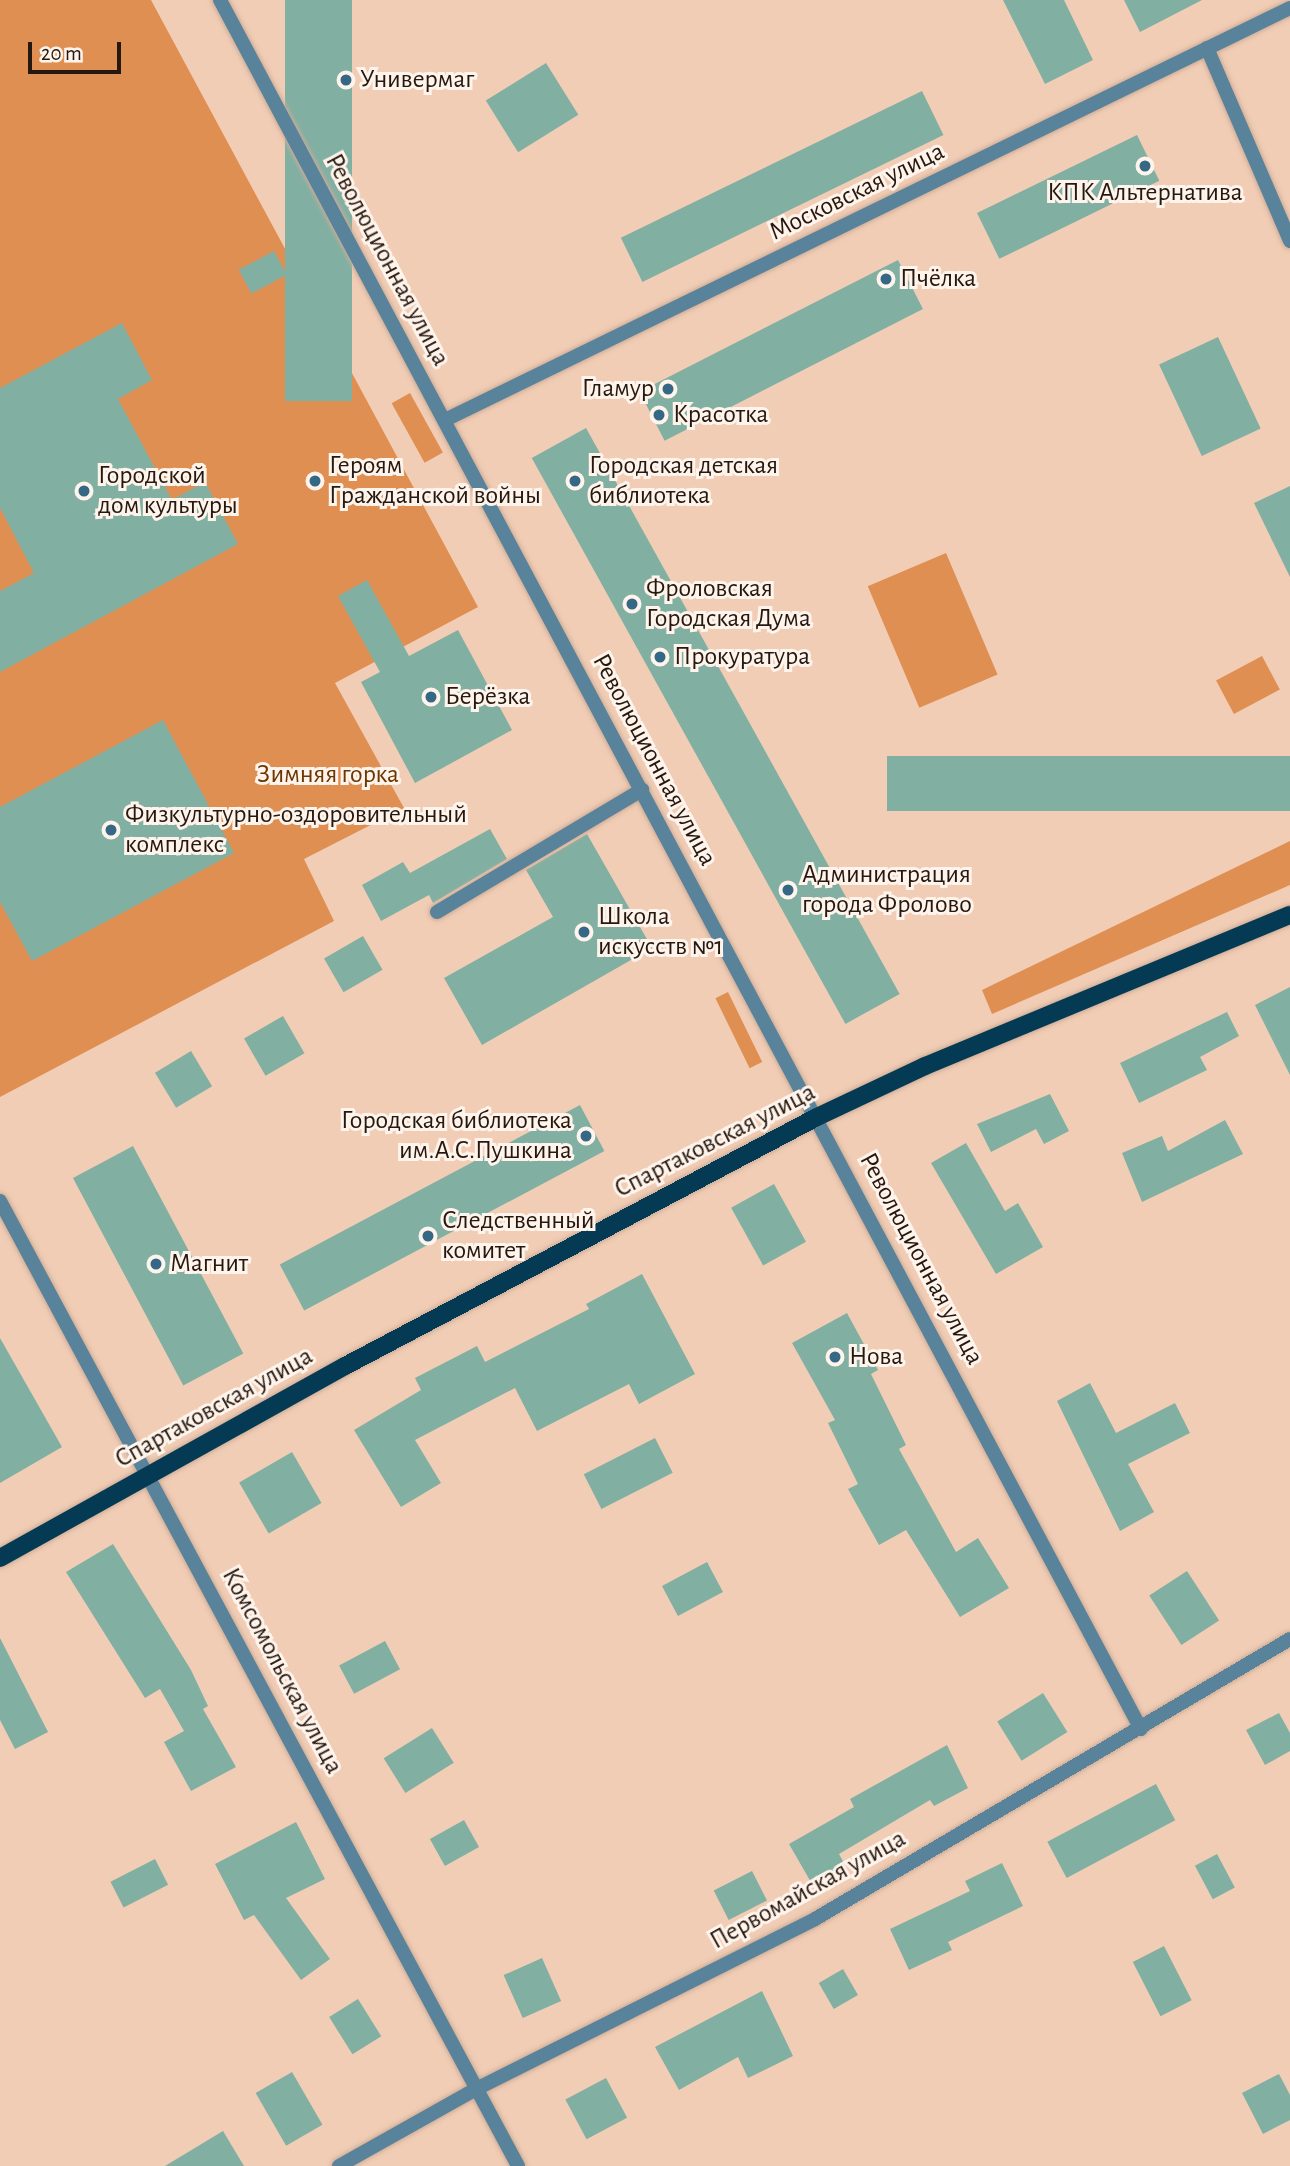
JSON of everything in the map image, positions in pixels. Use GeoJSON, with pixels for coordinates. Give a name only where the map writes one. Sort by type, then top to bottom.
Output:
{"type":"FeatureCollection","features":[{"type":"Feature","properties":{"kind":"main road","name":"Спартаковская улица"},"geometry":{"type":"LineString","coordinates":[[0,1558],[147,1474],[817,1117],[925,1066],[1290,915]]}},
{"type":"Feature","properties":{"kind":"street","name":"Революционная улица"},"geometry":{"type":"LineString","coordinates":[[220,0],[1141,1729]]}},
{"type":"Feature","properties":{"kind":"street","name":"Московская улица"},"geometry":{"type":"LineString","coordinates":[[445,420],[1290,8]]}},
{"type":"Feature","properties":{"kind":"street"},"geometry":{"type":"LineString","coordinates":[[1207,48],[1290,241]]}},
{"type":"Feature","properties":{"kind":"street"},"geometry":{"type":"LineString","coordinates":[[437,912],[642,790]]}},
{"type":"Feature","properties":{"kind":"street","name":"Комсомольская улица"},"geometry":{"type":"LineString","coordinates":[[0,1201],[518,2166]]}},
{"type":"Feature","properties":{"kind":"street","name":"Первомайская улица"},"geometry":{"type":"LineString","coordinates":[[339,2166],[478,2088],[815,1919],[1290,1639]]}},
{"type":"Feature","properties":{"kind":"green space","name":"Зимняя горка"},"geometry":{"type":"Polygon","coordinates":[[[0,0],[151,0],[478,607],[335,683],[404,808],[304,859],[334,921],[0,1097],[0,0]]]}},
{"type":"Feature","properties":{"kind":"green space"},"geometry":{"type":"Polygon","coordinates":[[[410,393],[443,452],[425,463],[392,403],[410,393]]]}},
{"type":"Feature","properties":{"kind":"green space"},"geometry":{"type":"Polygon","coordinates":[[[946,553],[998,675],[919,708],[868,586],[946,553]]]}},
{"type":"Feature","properties":{"kind":"green space"},"geometry":{"type":"Polygon","coordinates":[[[1262,656],[1280,690],[1234,714],[1216,680],[1262,656]]]}},
{"type":"Feature","properties":{"kind":"green space"},"geometry":{"type":"Polygon","coordinates":[[[1290,841],[1290,885],[992,1014],[982,990],[1290,841]]]}},
{"type":"Feature","properties":{"kind":"green space"},"geometry":{"type":"Polygon","coordinates":[[[728,992],[762,1062],[750,1068],[715,998],[728,992]]]}},
{"type":"Feature","properties":{"kind":"building"},"geometry":{"type":"Polygon","coordinates":[[[285,0],[352,0],[352,401],[285,401],[285,0]]]}},
{"type":"Feature","properties":{"kind":"building"},"geometry":{"type":"Polygon","coordinates":[[[1003,0],[1064,0],[1093,60],[1045,84],[1003,0]]]}},
{"type":"Feature","properties":{"kind":"building"},"geometry":{"type":"Polygon","coordinates":[[[1124,0],[1202,0],[1140,32],[1124,0]]]}},
{"type":"Feature","properties":{"kind":"building"},"geometry":{"type":"Polygon","coordinates":[[[546,63],[578,115],[518,152],[486,101],[546,63]]]}},
{"type":"Feature","properties":{"kind":"building"},"geometry":{"type":"Polygon","coordinates":[[[922,91],[943,135],[642,282],[621,238],[922,91]]]}},
{"type":"Feature","properties":{"kind":"building"},"geometry":{"type":"Polygon","coordinates":[[[1137,135],[1159,181],[999,259],[977,213],[1137,135]]]}},
{"type":"Feature","properties":{"kind":"building"},"geometry":{"type":"Polygon","coordinates":[[[274,251],[287,275],[251,294],[239,270],[274,251]]]}},
{"type":"Feature","properties":{"kind":"building"},"geometry":{"type":"Polygon","coordinates":[[[898,260],[923,309],[665,441],[640,392],[898,260]]]}},
{"type":"Feature","properties":{"kind":"building","name":"Городской дом культуры"},"geometry":{"type":"Polygon","coordinates":[[[122,323],[152,380],[118,399],[172,500],[205,482],[238,544],[0,672],[0,591],[34,573],[0,508],[0,388],[122,323]]]}},
{"type":"Feature","properties":{"kind":"building"},"geometry":{"type":"Polygon","coordinates":[[[1218,337],[1261,429],[1202,456],[1159,364],[1218,337]]]}},
{"type":"Feature","properties":{"kind":"building"},"geometry":{"type":"Polygon","coordinates":[[[586,428],[900,994],[845,1024],[532,458],[586,428]]]}},
{"type":"Feature","properties":{"kind":"building"},"geometry":{"type":"Polygon","coordinates":[[[1290,486],[1290,577],[1254,503],[1290,486]]]}},
{"type":"Feature","properties":{"kind":"building","name":"Берёзка"},"geometry":{"type":"Polygon","coordinates":[[[367,580],[409,656],[458,630],[512,730],[415,783],[361,682],[380,672],[338,596],[367,580]]]}},
{"type":"Feature","properties":{"kind":"building","name":"Физкультурно-оздоровительный комплекс"},"geometry":{"type":"Polygon","coordinates":[[[163,720],[234,853],[32,961],[0,902],[0,807],[163,720]]]}},
{"type":"Feature","properties":{"kind":"building"},"geometry":{"type":"Polygon","coordinates":[[[887,756],[1290,756],[1290,811],[887,811],[887,756]]]}},
{"type":"Feature","properties":{"kind":"building"},"geometry":{"type":"Polygon","coordinates":[[[490,829],[507,859],[433,903],[429,895],[381,921],[362,885],[403,862],[410,873],[490,829]]]}},
{"type":"Feature","properties":{"kind":"building","name":"Школа искусств №1"},"geometry":{"type":"Polygon","coordinates":[[[587,834],[652,948],[482,1045],[444,978],[553,917],[526,870],[587,834]]]}},
{"type":"Feature","properties":{"kind":"building"},"geometry":{"type":"Polygon","coordinates":[[[363,936],[383,970],[344,992],[324,958],[363,936]]]}},
{"type":"Feature","properties":{"kind":"building"},"geometry":{"type":"Polygon","coordinates":[[[1290,987],[1290,1075],[1255,1005],[1290,987]]]}},
{"type":"Feature","properties":{"kind":"building"},"geometry":{"type":"Polygon","coordinates":[[[1227,1012],[1239,1036],[1200,1057],[1207,1070],[1139,1103],[1120,1063],[1227,1012]]]}},
{"type":"Feature","properties":{"kind":"building"},"geometry":{"type":"Polygon","coordinates":[[[283,1016],[304,1053],[266,1076],[244,1038],[283,1016]]]}},
{"type":"Feature","properties":{"kind":"building"},"geometry":{"type":"Polygon","coordinates":[[[191,1051],[212,1086],[176,1108],[155,1073],[191,1051]]]}},
{"type":"Feature","properties":{"kind":"building"},"geometry":{"type":"Polygon","coordinates":[[[1050,1094],[1069,1131],[1044,1144],[1036,1129],[991,1152],[977,1124],[1050,1094]]]}},
{"type":"Feature","properties":{"kind":"building"},"geometry":{"type":"Polygon","coordinates":[[[580,1105],[604,1151],[304,1311],[280,1265],[580,1105]]]}},
{"type":"Feature","properties":{"kind":"building"},"geometry":{"type":"Polygon","coordinates":[[[1225,1120],[1243,1154],[1142,1202],[1122,1153],[1162,1136],[1168,1151],[1225,1120]]]}},
{"type":"Feature","properties":{"kind":"building"},"geometry":{"type":"Polygon","coordinates":[[[966,1143],[1005,1211],[1018,1203],[1043,1247],[996,1274],[931,1163],[966,1143]]]}},
{"type":"Feature","properties":{"kind":"building","name":"Магнит"},"geometry":{"type":"Polygon","coordinates":[[[133,1146],[243,1353],[183,1385],[73,1178],[133,1146]]]}},
{"type":"Feature","properties":{"kind":"building"},"geometry":{"type":"Polygon","coordinates":[[[774,1184],[806,1242],[763,1265],[731,1208],[774,1184]]]}},
{"type":"Feature","properties":{"kind":"building"},"geometry":{"type":"Polygon","coordinates":[[[642,1274],[695,1374],[639,1404],[629,1384],[537,1431],[515,1388],[415,1440],[441,1483],[401,1507],[354,1430],[421,1390],[415,1378],[477,1346],[485,1362],[589,1309],[586,1304],[642,1274]]]}},
{"type":"Feature","properties":{"kind":"building"},"geometry":{"type":"Polygon","coordinates":[[[847,1313],[878,1370],[871,1374],[906,1445],[899,1449],[956,1552],[978,1538],[1009,1588],[960,1617],[906,1530],[879,1545],[848,1489],[858,1484],[828,1423],[835,1420],[792,1343],[847,1313]]]}},
{"type":"Feature","properties":{"kind":"building"},"geometry":{"type":"Polygon","coordinates":[[[0,1338],[62,1447],[0,1483],[0,1338]]]}},
{"type":"Feature","properties":{"kind":"building"},"geometry":{"type":"Polygon","coordinates":[[[1090,1383],[1116,1433],[1175,1403],[1190,1433],[1128,1464],[1154,1512],[1120,1531],[1057,1401],[1090,1383]]]}},
{"type":"Feature","properties":{"kind":"building"},"geometry":{"type":"Polygon","coordinates":[[[655,1438],[673,1473],[601,1509],[584,1474],[655,1438]]]}},
{"type":"Feature","properties":{"kind":"building"},"geometry":{"type":"Polygon","coordinates":[[[292,1452],[322,1503],[269,1534],[239,1482],[292,1452]]]}},
{"type":"Feature","properties":{"kind":"building"},"geometry":{"type":"Polygon","coordinates":[[[113,1544],[191,1670],[208,1706],[203,1709],[236,1767],[191,1791],[164,1742],[184,1731],[160,1689],[145,1698],[66,1572],[113,1544]]]}},
{"type":"Feature","properties":{"kind":"building"},"geometry":{"type":"Polygon","coordinates":[[[707,1562],[723,1592],[678,1616],[662,1586],[707,1562]]]}},
{"type":"Feature","properties":{"kind":"building"},"geometry":{"type":"Polygon","coordinates":[[[1187,1571],[1219,1620],[1181,1645],[1149,1596],[1187,1571]]]}},
{"type":"Feature","properties":{"kind":"building"},"geometry":{"type":"Polygon","coordinates":[[[0,1638],[48,1732],[15,1749],[0,1720],[0,1638]]]}},
{"type":"Feature","properties":{"kind":"building"},"geometry":{"type":"Polygon","coordinates":[[[385,1641],[400,1669],[354,1694],[339,1665],[385,1641]]]}},
{"type":"Feature","properties":{"kind":"building"},"geometry":{"type":"Polygon","coordinates":[[[1043,1693],[1067,1732],[1022,1761],[997,1722],[1043,1693]]]}},
{"type":"Feature","properties":{"kind":"building"},"geometry":{"type":"Polygon","coordinates":[[[1279,1713],[1290,1733],[1290,1751],[1265,1765],[1246,1730],[1279,1713]]]}},
{"type":"Feature","properties":{"kind":"building"},"geometry":{"type":"Polygon","coordinates":[[[432,1728],[454,1763],[405,1793],[384,1758],[432,1728]]]}},
{"type":"Feature","properties":{"kind":"building"},"geometry":{"type":"Polygon","coordinates":[[[947,1745],[968,1788],[934,1806],[930,1800],[839,1854],[845,1865],[812,1884],[789,1844],[854,1807],[850,1799],[947,1745]]]}},
{"type":"Feature","properties":{"kind":"building"},"geometry":{"type":"Polygon","coordinates":[[[1156,1784],[1175,1820],[1067,1878],[1047,1842],[1156,1784]]]}},
{"type":"Feature","properties":{"kind":"building"},"geometry":{"type":"Polygon","coordinates":[[[464,1820],[479,1847],[445,1866],[430,1839],[464,1820]]]}},
{"type":"Feature","properties":{"kind":"building"},"geometry":{"type":"Polygon","coordinates":[[[296,1822],[325,1879],[286,1898],[330,1959],[301,1980],[254,1915],[244,1920],[215,1864],[296,1822]]]}},
{"type":"Feature","properties":{"kind":"building"},"geometry":{"type":"Polygon","coordinates":[[[1217,1854],[1235,1888],[1213,1899],[1195,1866],[1217,1854]]]}},
{"type":"Feature","properties":{"kind":"building"},"geometry":{"type":"Polygon","coordinates":[[[155,1859],[168,1885],[124,1908],[110,1882],[155,1859]]]}},
{"type":"Feature","properties":{"kind":"building"},"geometry":{"type":"Polygon","coordinates":[[[1002,1863],[1023,1906],[948,1942],[952,1950],[909,1970],[890,1929],[970,1891],[965,1881],[1002,1863]]]}},
{"type":"Feature","properties":{"kind":"building"},"geometry":{"type":"Polygon","coordinates":[[[752,1871],[767,1900],[729,1920],[714,1891],[752,1871]]]}},
{"type":"Feature","properties":{"kind":"building"},"geometry":{"type":"Polygon","coordinates":[[[1164,1946],[1192,2000],[1161,2016],[1133,1962],[1164,1946]]]}},
{"type":"Feature","properties":{"kind":"building"},"geometry":{"type":"Polygon","coordinates":[[[542,1958],[561,2001],[523,2018],[504,1975],[542,1958]]]}},
{"type":"Feature","properties":{"kind":"building"},"geometry":{"type":"Polygon","coordinates":[[[843,1969],[858,1995],[834,2009],[819,1983],[843,1969]]]}},
{"type":"Feature","properties":{"kind":"building"},"geometry":{"type":"Polygon","coordinates":[[[762,1991],[793,2056],[748,2078],[738,2057],[679,2090],[655,2047],[762,1991]]]}},
{"type":"Feature","properties":{"kind":"building"},"geometry":{"type":"Polygon","coordinates":[[[358,1999],[381,2036],[352,2054],[329,2017],[358,1999]]]}},
{"type":"Feature","properties":{"kind":"building"},"geometry":{"type":"Polygon","coordinates":[[[292,2072],[322,2125],[286,2146],[256,2093],[292,2072]]]}},
{"type":"Feature","properties":{"kind":"building"},"geometry":{"type":"Polygon","coordinates":[[[1279,2074],[1290,2095],[1290,2120],[1263,2134],[1242,2093],[1279,2074]]]}},
{"type":"Feature","properties":{"kind":"building"},"geometry":{"type":"Polygon","coordinates":[[[606,2078],[627,2118],[587,2139],[565,2100],[606,2078]]]}},
{"type":"Feature","properties":{"kind":"building"},"geometry":{"type":"Polygon","coordinates":[[[223,2131],[244,2166],[165,2166],[223,2131]]]}},
{"type":"Feature","properties":{"kind":"place","name":"Универмаг"},"geometry":{"type":"Point","coordinates":[346,80]}},
{"type":"Feature","properties":{"kind":"place","name":"КПК Альтернатива"},"geometry":{"type":"Point","coordinates":[1145,166]}},
{"type":"Feature","properties":{"kind":"place","name":"Пчёлка"},"geometry":{"type":"Point","coordinates":[886,279]}},
{"type":"Feature","properties":{"kind":"place","name":"Гламур"},"geometry":{"type":"Point","coordinates":[668,389]}},
{"type":"Feature","properties":{"kind":"place","name":"Красотка"},"geometry":{"type":"Point","coordinates":[659,415]}},
{"type":"Feature","properties":{"kind":"place","name":"Героям Гражданской войны"},"geometry":{"type":"Point","coordinates":[315,481]}},
{"type":"Feature","properties":{"kind":"place","name":"Городская детская библиотека"},"geometry":{"type":"Point","coordinates":[575,481]}},
{"type":"Feature","properties":{"kind":"place","name":"Городской дом культуры"},"geometry":{"type":"Point","coordinates":[84,491]}},
{"type":"Feature","properties":{"kind":"place","name":"Фроловская Городская Дума"},"geometry":{"type":"Point","coordinates":[632,604]}},
{"type":"Feature","properties":{"kind":"place","name":"Прокуратура"},"geometry":{"type":"Point","coordinates":[660,657]}},
{"type":"Feature","properties":{"kind":"place","name":"Берёзка"},"geometry":{"type":"Point","coordinates":[431,697]}},
{"type":"Feature","properties":{"kind":"place","name":"Физкультурно-оздоровительный комплекс"},"geometry":{"type":"Point","coordinates":[111,830]}},
{"type":"Feature","properties":{"kind":"place","name":"Администрация города Фролово"},"geometry":{"type":"Point","coordinates":[788,890]}},
{"type":"Feature","properties":{"kind":"place","name":"Школа искусств №1"},"geometry":{"type":"Point","coordinates":[584,932]}},
{"type":"Feature","properties":{"kind":"place","name":"Городская библиотека им.А.С.Пушкина"},"geometry":{"type":"Point","coordinates":[586,1136]}},
{"type":"Feature","properties":{"kind":"place","name":"Следственный комитет"},"geometry":{"type":"Point","coordinates":[428,1236]}},
{"type":"Feature","properties":{"kind":"place","name":"Магнит"},"geometry":{"type":"Point","coordinates":[156,1264]}},
{"type":"Feature","properties":{"kind":"place","name":"Нова"},"geometry":{"type":"Point","coordinates":[835,1357]}}]}
